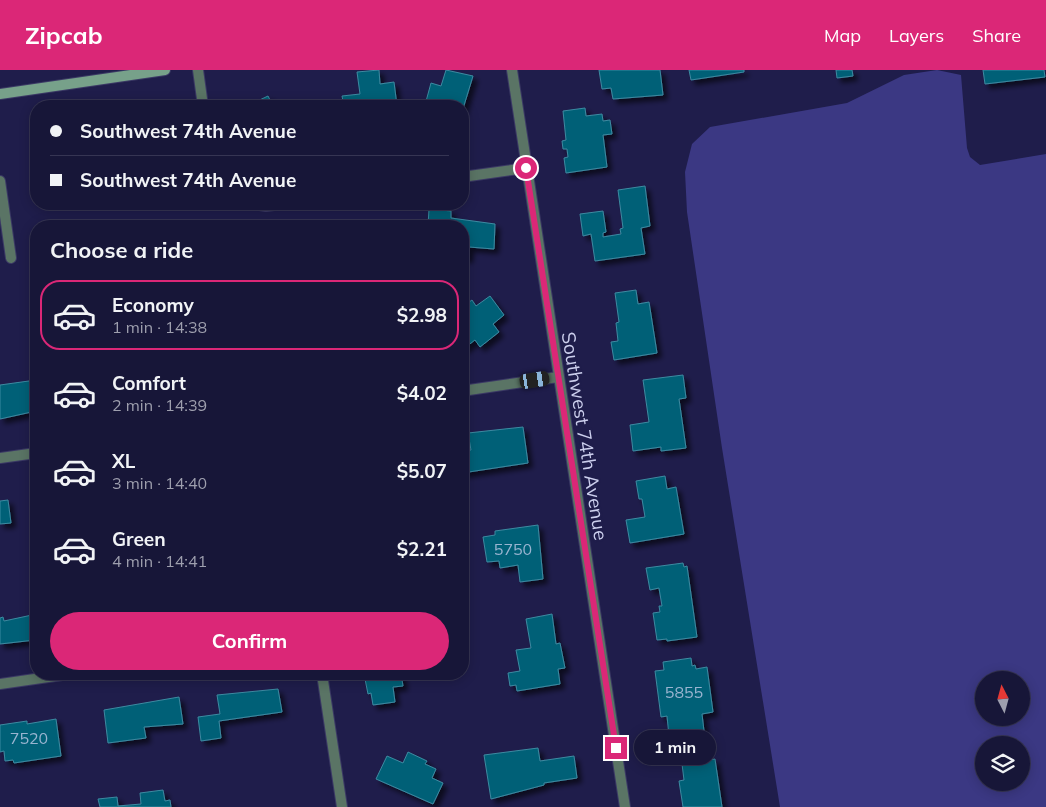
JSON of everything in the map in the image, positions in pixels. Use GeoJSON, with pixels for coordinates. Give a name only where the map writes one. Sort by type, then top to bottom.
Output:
{"type":"FeatureCollection","features":[{"type":"Feature","properties":{"kind":"main road"},"geometry":{"type":"LineString","coordinates":[[0,94],[165,70]]}},
{"type":"Feature","properties":{"kind":"street"},"geometry":{"type":"LineString","coordinates":[[198,70],[202,100]]}},
{"type":"Feature","properties":{"kind":"street","name":"Southwest 74th Avenue"},"geometry":{"type":"LineString","coordinates":[[512,70],[625,807]]}},
{"type":"Feature","properties":{"kind":"street"},"geometry":{"type":"LineString","coordinates":[[469,176],[526,168]]}},
{"type":"Feature","properties":{"kind":"street"},"geometry":{"type":"LineString","coordinates":[[0,181],[11,258]]}},
{"type":"Feature","properties":{"kind":"street"},"geometry":{"type":"LineString","coordinates":[[469,390],[558,377]]}},
{"type":"Feature","properties":{"kind":"street"},"geometry":{"type":"LineString","coordinates":[[0,458],[30,454]]}},
{"type":"Feature","properties":{"kind":"street"},"geometry":{"type":"LineString","coordinates":[[0,684],[30,680]]}},
{"type":"Feature","properties":{"kind":"street"},"geometry":{"type":"LineString","coordinates":[[323,680],[342,807]]}},
{"type":"Feature","properties":{"kind":"shaded area"},"geometry":{"type":"Polygon","coordinates":[[[937,70],[961,75],[967,148],[970,157],[980,165],[1046,154],[1046,807],[780,807],[722,448],[687,212],[685,172],[692,144],[710,127],[847,103],[904,75],[937,70]]]}},
{"type":"Feature","properties":{"kind":"building"},"geometry":{"type":"Polygon","coordinates":[[[379,70],[380,84],[394,82],[396,100],[343,100],[342,96],[360,94],[357,72],[379,70]]]}},
{"type":"Feature","properties":{"kind":"building"},"geometry":{"type":"Polygon","coordinates":[[[446,70],[473,76],[466,100],[426,100],[431,83],[441,86],[446,70]]]}},
{"type":"Feature","properties":{"kind":"building"},"geometry":{"type":"Polygon","coordinates":[[[599,70],[660,70],[663,95],[613,99],[611,88],[602,89],[599,70]]]}},
{"type":"Feature","properties":{"kind":"building"},"geometry":{"type":"Polygon","coordinates":[[[689,70],[744,70],[744,72],[691,80],[689,70]]]}},
{"type":"Feature","properties":{"kind":"building"},"geometry":{"type":"Polygon","coordinates":[[[836,70],[852,70],[853,76],[837,78],[836,70]]]}},
{"type":"Feature","properties":{"kind":"building"},"geometry":{"type":"Polygon","coordinates":[[[983,70],[1044,70],[1045,77],[985,84],[983,70]]]}},
{"type":"Feature","properties":{"kind":"building"},"geometry":{"type":"Polygon","coordinates":[[[268,96],[270,100],[260,100],[268,96]]]}},
{"type":"Feature","properties":{"kind":"building"},"geometry":{"type":"Polygon","coordinates":[[[585,108],[586,116],[602,114],[603,121],[610,120],[612,134],[603,135],[607,167],[566,173],[564,158],[568,157],[567,149],[563,149],[562,141],[566,140],[563,111],[585,108]]]}},
{"type":"Feature","properties":{"kind":"building"},"geometry":{"type":"Polygon","coordinates":[[[645,186],[650,226],[641,228],[645,254],[595,261],[591,234],[583,236],[580,214],[603,211],[606,232],[603,233],[603,237],[621,234],[620,229],[623,228],[618,190],[645,186]]]}},
{"type":"Feature","properties":{"kind":"building"},"geometry":{"type":"Polygon","coordinates":[[[429,210],[440,210],[451,211],[451,218],[466,220],[428,220],[429,210]]]}},
{"type":"Feature","properties":{"kind":"building"},"geometry":{"type":"Polygon","coordinates":[[[469,220],[495,224],[494,249],[469,247],[469,220]]]}},
{"type":"Feature","properties":{"kind":"building"},"geometry":{"type":"Polygon","coordinates":[[[636,290],[638,304],[649,302],[657,353],[614,360],[611,342],[618,341],[616,323],[619,322],[615,293],[636,290]]]}},
{"type":"Feature","properties":{"kind":"building"},"geometry":{"type":"Polygon","coordinates":[[[490,296],[504,315],[493,324],[499,332],[480,347],[475,340],[469,345],[469,302],[472,300],[476,306],[490,296]]]}},
{"type":"Feature","properties":{"kind":"building"},"geometry":{"type":"Polygon","coordinates":[[[683,375],[686,398],[679,399],[686,448],[661,451],[661,447],[633,451],[630,425],[649,422],[643,380],[683,375]]]}},
{"type":"Feature","properties":{"kind":"building"},"geometry":{"type":"Polygon","coordinates":[[[30,381],[30,412],[0,419],[0,385],[30,381]]]}},
{"type":"Feature","properties":{"kind":"building"},"geometry":{"type":"Polygon","coordinates":[[[523,427],[528,463],[469,472],[469,450],[471,450],[469,433],[523,427]]]}},
{"type":"Feature","properties":{"kind":"building"},"geometry":{"type":"Polygon","coordinates":[[[665,476],[667,489],[676,487],[684,534],[630,543],[626,520],[645,517],[636,481],[665,476]]]}},
{"type":"Feature","properties":{"kind":"building"},"geometry":{"type":"Polygon","coordinates":[[[8,500],[11,523],[0,524],[0,501],[8,500]]]}},
{"type":"Feature","properties":{"kind":"building"},"geometry":{"type":"Polygon","coordinates":[[[538,525],[543,579],[520,582],[518,565],[500,568],[499,561],[487,562],[483,537],[495,535],[495,531],[538,525]]]}},
{"type":"Feature","properties":{"kind":"building"},"geometry":{"type":"Polygon","coordinates":[[[683,563],[684,567],[687,566],[697,637],[667,641],[667,639],[657,640],[653,613],[660,612],[659,606],[662,606],[659,588],[650,590],[646,568],[683,563]]]}},
{"type":"Feature","properties":{"kind":"building"},"geometry":{"type":"Polygon","coordinates":[[[552,614],[556,644],[560,643],[565,668],[558,669],[560,684],[517,691],[516,685],[510,686],[508,673],[520,671],[516,650],[531,648],[526,619],[552,614]]]}},
{"type":"Feature","properties":{"kind":"building"},"geometry":{"type":"Polygon","coordinates":[[[30,615],[30,641],[0,644],[0,618],[3,617],[4,621],[30,615]]]}},
{"type":"Feature","properties":{"kind":"building"},"geometry":{"type":"Polygon","coordinates":[[[691,658],[692,666],[695,665],[696,669],[707,667],[713,712],[702,714],[704,731],[669,736],[667,716],[661,717],[655,671],[664,670],[663,662],[691,658]]]}},
{"type":"Feature","properties":{"kind":"building"},"geometry":{"type":"Polygon","coordinates":[[[365,680],[402,680],[403,686],[393,687],[395,702],[373,705],[371,693],[368,694],[365,680]]]}},
{"type":"Feature","properties":{"kind":"building"},"geometry":{"type":"Polygon","coordinates":[[[278,689],[282,712],[219,721],[221,738],[201,741],[198,717],[220,714],[217,695],[278,689]]]}},
{"type":"Feature","properties":{"kind":"building"},"geometry":{"type":"Polygon","coordinates":[[[179,697],[183,724],[144,727],[146,738],[108,743],[104,710],[179,697]]]}},
{"type":"Feature","properties":{"kind":"building"},"geometry":{"type":"Polygon","coordinates":[[[56,719],[61,756],[14,763],[13,760],[5,761],[4,751],[0,752],[0,725],[27,721],[27,724],[56,719]]]}},
{"type":"Feature","properties":{"kind":"building"},"geometry":{"type":"Polygon","coordinates":[[[538,748],[540,761],[574,756],[577,778],[544,783],[544,785],[491,799],[484,755],[538,748]]]}},
{"type":"Feature","properties":{"kind":"building"},"geometry":{"type":"Polygon","coordinates":[[[408,752],[427,761],[425,764],[436,769],[432,778],[443,783],[433,804],[376,779],[387,756],[403,763],[408,752]]]}},
{"type":"Feature","properties":{"kind":"building"},"geometry":{"type":"Polygon","coordinates":[[[715,759],[722,807],[683,807],[679,781],[684,780],[682,764],[715,759]]]}},
{"type":"Feature","properties":{"kind":"building"},"geometry":{"type":"Polygon","coordinates":[[[163,790],[165,801],[170,800],[171,807],[100,807],[98,799],[117,797],[118,806],[141,804],[140,793],[163,790]]]}},
{"type":"Feature","properties":{"kind":"route"},"geometry":{"type":"LineString","coordinates":[[526,168],[616,748]]}}]}
